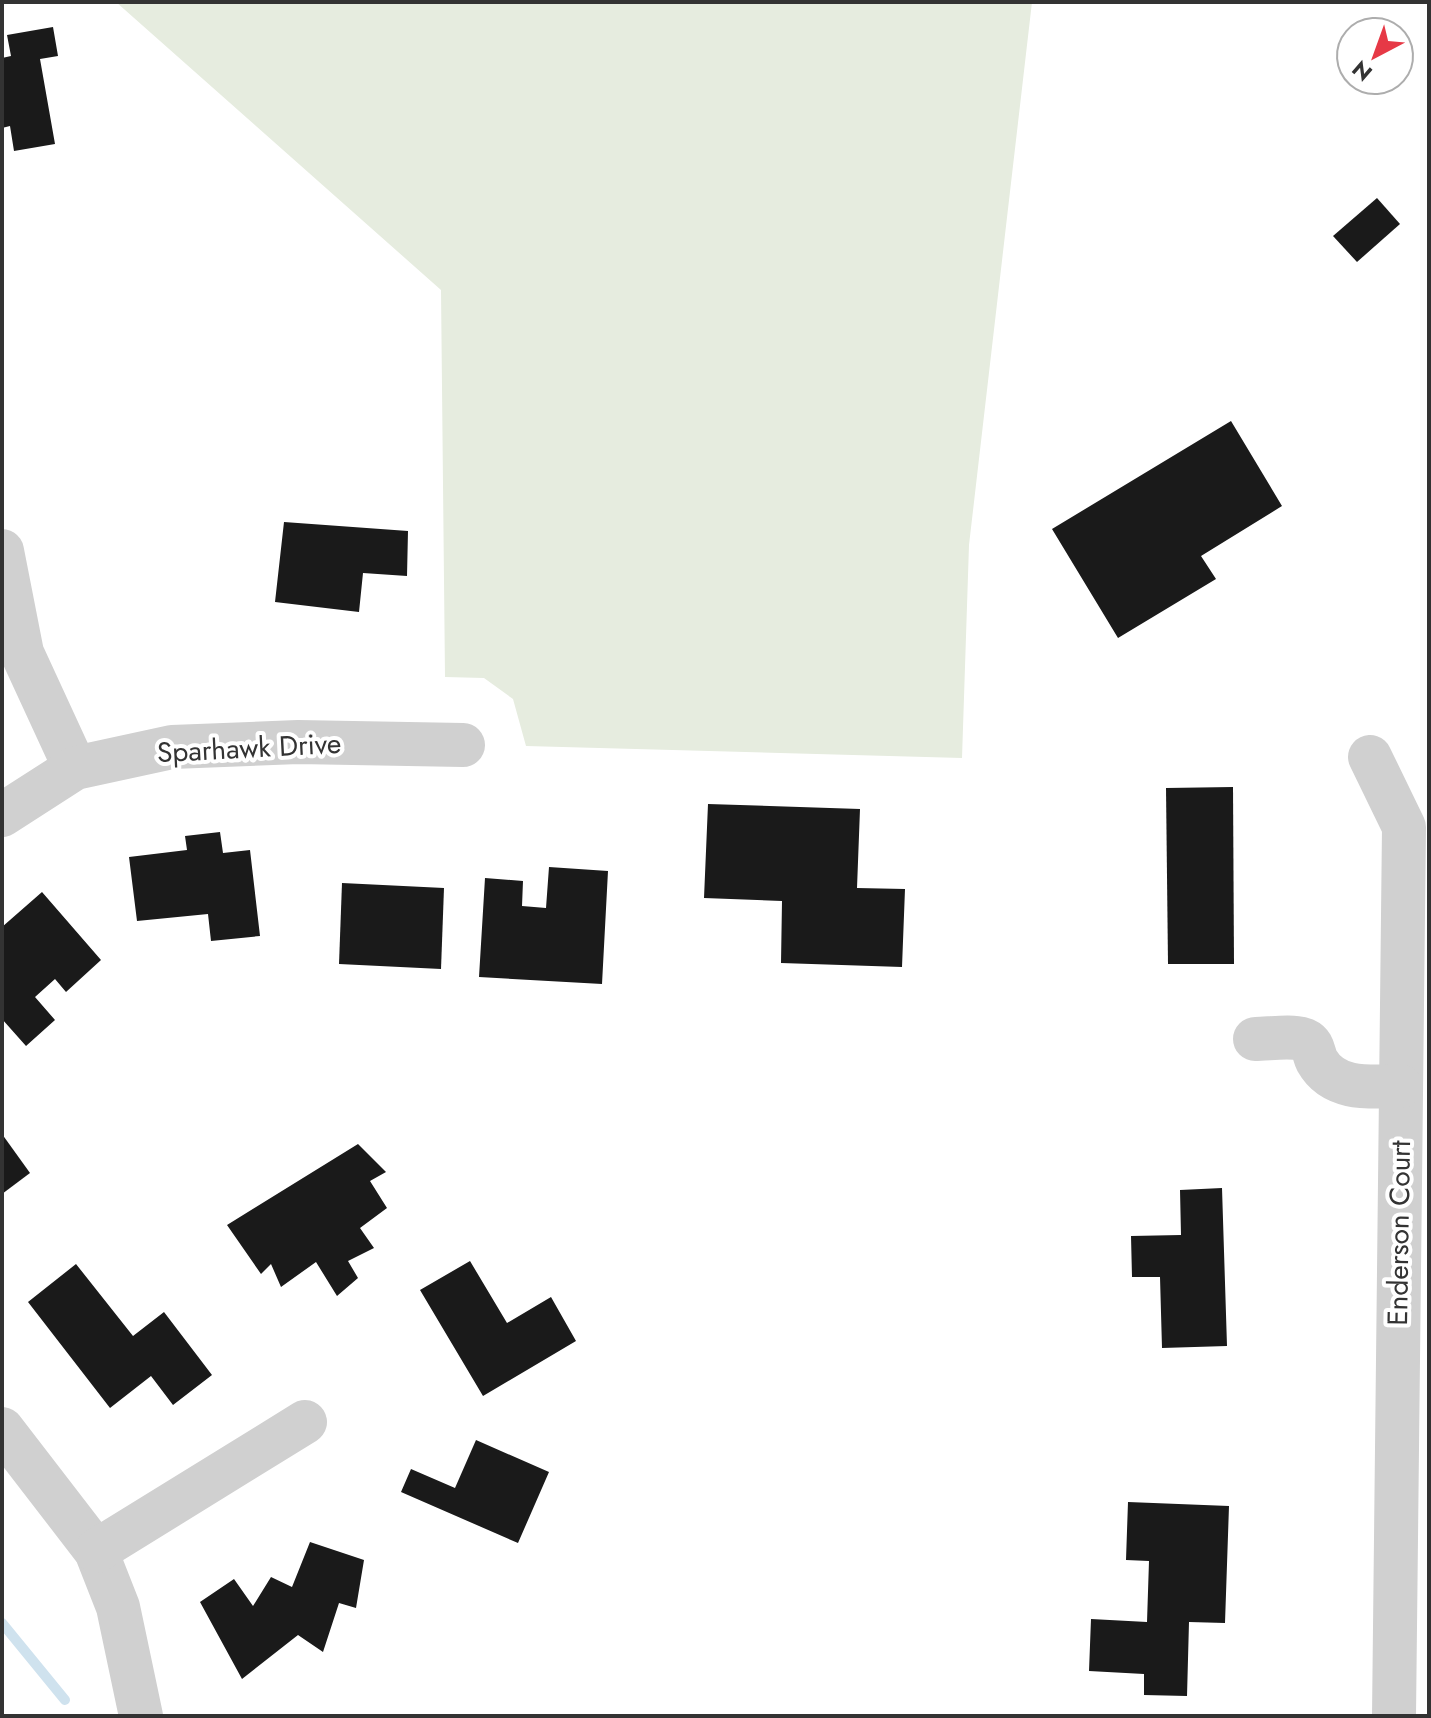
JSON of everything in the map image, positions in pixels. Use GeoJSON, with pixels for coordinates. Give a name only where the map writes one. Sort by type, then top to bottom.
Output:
{"type":"FeatureCollection","features":[{"type":"Feature","properties":{"kind":"street"},"geometry":{"type":"LineString","coordinates":[[2,551],[22,653],[75,768]]}},
{"type":"Feature","properties":{"kind":"street","name":"Sparhawk Drive"},"geometry":{"type":"LineString","coordinates":[[2,815],[75,768],[172,747],[298,742],[463,745]]}},
{"type":"Feature","properties":{"kind":"street","name":"Enderson Court"},"geometry":{"type":"LineString","coordinates":[[1370,757],[1404,827],[1394,1716]]}},
{"type":"Feature","properties":{"kind":"street"},"geometry":{"type":"LineString","coordinates":[[1255,1039],[1303,1039],[1311,1044],[1317,1062],[1336,1082],[1365,1087],[1401,1086]]}},
{"type":"Feature","properties":{"kind":"street"},"geometry":{"type":"LineString","coordinates":[[96,1551],[305,1422]]}},
{"type":"Feature","properties":{"kind":"street"},"geometry":{"type":"LineString","coordinates":[[2,1429],[96,1551],[118,1607],[141,1716]]}},
{"type":"Feature","properties":{"kind":"shaded area"},"geometry":{"type":"Polygon","coordinates":[[[116,2],[1032,2],[969,545],[962,758],[526,746],[513,699],[484,678],[445,677],[441,290],[116,2]]]}},
{"type":"Feature","properties":{"kind":"building"},"geometry":{"type":"Polygon","coordinates":[[[53,27],[58,56],[40,59],[55,144],[14,151],[10,126],[2,128],[2,58],[11,56],[7,35],[53,27]]]}},
{"type":"Feature","properties":{"kind":"building"},"geometry":{"type":"Polygon","coordinates":[[[1377,198],[1400,224],[1357,262],[1333,236],[1377,198]]]}},
{"type":"Feature","properties":{"kind":"building"},"geometry":{"type":"Polygon","coordinates":[[[1231,421],[1282,506],[1201,556],[1216,579],[1118,638],[1052,529],[1231,421]]]}},
{"type":"Feature","properties":{"kind":"building"},"geometry":{"type":"Polygon","coordinates":[[[284,522],[408,531],[407,576],[363,573],[359,612],[275,602],[284,522]]]}},
{"type":"Feature","properties":{"kind":"building"},"geometry":{"type":"Polygon","coordinates":[[[1233,787],[1234,964],[1168,964],[1166,788],[1233,787]]]}},
{"type":"Feature","properties":{"kind":"building"},"geometry":{"type":"Polygon","coordinates":[[[708,804],[860,809],[857,888],[905,889],[902,967],[781,963],[782,901],[704,898],[708,804]]]}},
{"type":"Feature","properties":{"kind":"building"},"geometry":{"type":"Polygon","coordinates":[[[220,832],[223,853],[250,850],[260,936],[211,941],[208,914],[137,921],[129,857],[187,850],[185,836],[220,832]]]}},
{"type":"Feature","properties":{"kind":"building"},"geometry":{"type":"Polygon","coordinates":[[[549,867],[608,871],[602,984],[479,977],[485,878],[523,881],[522,906],[546,908],[549,867]]]}},
{"type":"Feature","properties":{"kind":"building"},"geometry":{"type":"Polygon","coordinates":[[[342,883],[444,888],[441,969],[339,964],[342,883]]]}},
{"type":"Feature","properties":{"kind":"building"},"geometry":{"type":"Polygon","coordinates":[[[42,892],[101,960],[66,992],[55,979],[35,997],[55,1020],[26,1046],[2,1019],[2,927],[42,892]]]}},
{"type":"Feature","properties":{"kind":"building"},"geometry":{"type":"Polygon","coordinates":[[[2,1134],[30,1173],[2,1194],[2,1134]]]}},
{"type":"Feature","properties":{"kind":"building"},"geometry":{"type":"Polygon","coordinates":[[[358,1144],[386,1172],[370,1181],[387,1208],[360,1228],[374,1248],[348,1261],[358,1278],[337,1296],[316,1262],[281,1287],[271,1264],[261,1274],[227,1225],[358,1144]]]}},
{"type":"Feature","properties":{"kind":"building"},"geometry":{"type":"Polygon","coordinates":[[[1222,1188],[1227,1346],[1162,1348],[1160,1277],[1132,1277],[1131,1236],[1181,1235],[1180,1190],[1222,1188]]]}},
{"type":"Feature","properties":{"kind":"building"},"geometry":{"type":"Polygon","coordinates":[[[470,1261],[507,1323],[551,1297],[576,1341],[483,1396],[420,1290],[470,1261]]]}},
{"type":"Feature","properties":{"kind":"building"},"geometry":{"type":"Polygon","coordinates":[[[76,1264],[133,1336],[164,1312],[212,1375],[173,1405],[151,1376],[110,1408],[28,1302],[76,1264]]]}},
{"type":"Feature","properties":{"kind":"building"},"geometry":{"type":"Polygon","coordinates":[[[476,1440],[549,1472],[518,1543],[401,1492],[411,1469],[455,1488],[476,1440]]]}},
{"type":"Feature","properties":{"kind":"building"},"geometry":{"type":"Polygon","coordinates":[[[1128,1502],[1229,1506],[1225,1623],[1189,1622],[1187,1696],[1144,1695],[1144,1674],[1089,1671],[1091,1619],[1147,1622],[1149,1561],[1126,1560],[1128,1502]]]}},
{"type":"Feature","properties":{"kind":"building"},"geometry":{"type":"Polygon","coordinates":[[[310,1542],[364,1560],[356,1608],[339,1603],[323,1652],[298,1635],[242,1679],[200,1602],[234,1579],[253,1606],[271,1577],[292,1587],[310,1542]]]}},
{"type":"Feature","properties":{"kind":"waterway"},"geometry":{"type":"LineString","coordinates":[[2,1623],[65,1700]]}}]}
